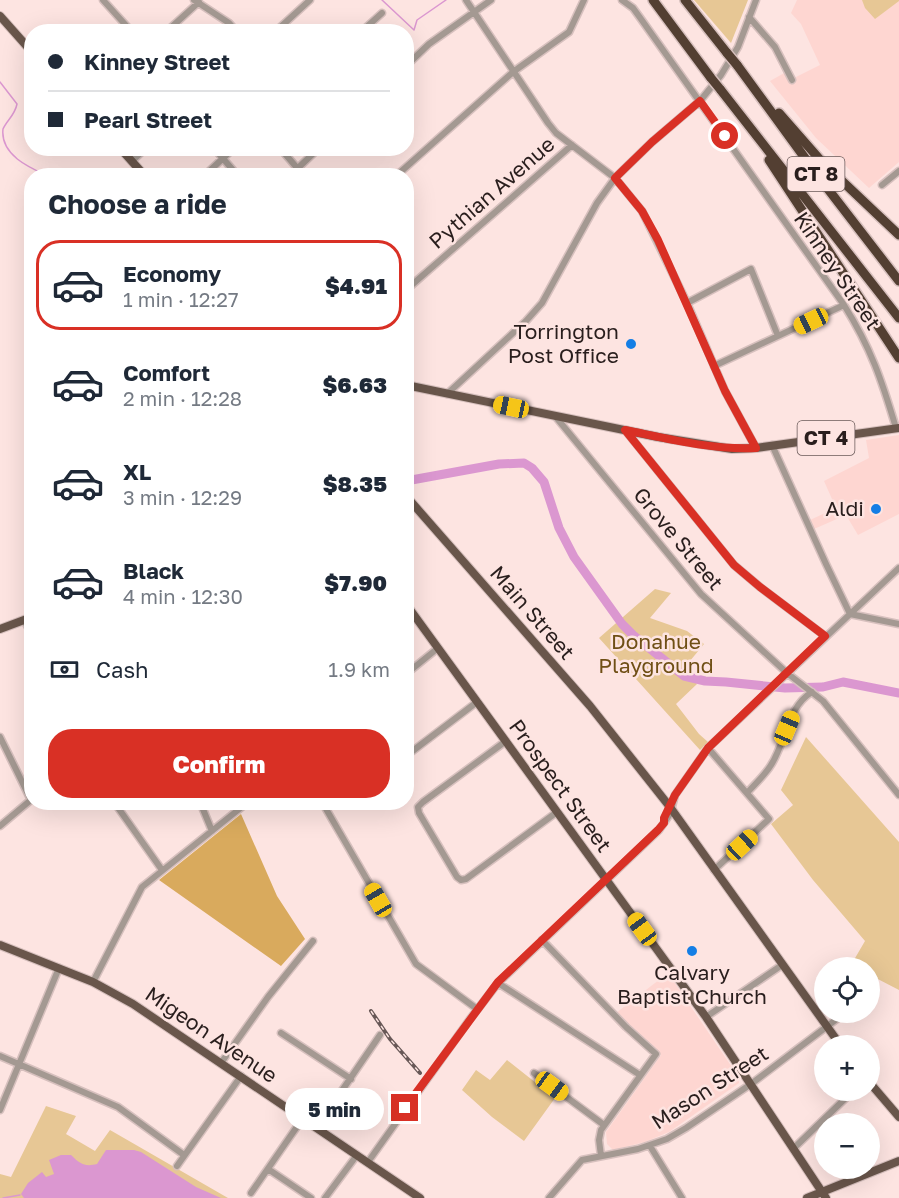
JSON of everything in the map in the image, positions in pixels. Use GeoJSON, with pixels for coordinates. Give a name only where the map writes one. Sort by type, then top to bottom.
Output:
{"type":"FeatureCollection","features":[{"type":"Feature","properties":{"kind":"highway","name":"CT 8"},"geometry":{"type":"LineString","coordinates":[[653,0],[711,78],[899,318]]}},
{"type":"Feature","properties":{"kind":"highway","name":"CT 8"},"geometry":{"type":"LineString","coordinates":[[685,0],[744,74],[820,180],[899,281]]}},
{"type":"Feature","properties":{"kind":"highway"},"geometry":{"type":"LineString","coordinates":[[744,74],[822,162],[899,235]]}},
{"type":"Feature","properties":{"kind":"highway"},"geometry":{"type":"LineString","coordinates":[[742,118],[802,214],[899,358]]}},
{"type":"Feature","properties":{"kind":"main road"},"geometry":{"type":"LineString","coordinates":[[0,16],[24,43]]}},
{"type":"Feature","properties":{"kind":"main road"},"geometry":{"type":"LineString","coordinates":[[127,156],[138,168]]}},
{"type":"Feature","properties":{"kind":"main road","name":"CT 4"},"geometry":{"type":"LineString","coordinates":[[414,388],[711,447],[732,449],[756,448],[898,428]]}},
{"type":"Feature","properties":{"kind":"main road","name":"Main Street"},"geometry":{"type":"LineString","coordinates":[[414,505],[590,706],[670,807],[833,1035]]}},
{"type":"Feature","properties":{"kind":"main road","name":"Prospect Street"},"geometry":{"type":"LineString","coordinates":[[414,615],[706,1017],[824,1195]]}},
{"type":"Feature","properties":{"kind":"main road"},"geometry":{"type":"LineString","coordinates":[[0,629],[24,620]]}},
{"type":"Feature","properties":{"kind":"main road","name":"Migeon Avenue"},"geometry":{"type":"LineString","coordinates":[[0,945],[93,982],[133,1004],[420,1198]]}},
{"type":"Feature","properties":{"kind":"main road"},"geometry":{"type":"LineString","coordinates":[[880,1095],[899,1117]]}},
{"type":"Feature","properties":{"kind":"main road"},"geometry":{"type":"LineString","coordinates":[[807,1198],[824,1195],[899,1161]]}},
{"type":"Feature","properties":{"kind":"street"},"geometry":{"type":"LineString","coordinates":[[103,0],[125,24]]}},
{"type":"Feature","properties":{"kind":"street"},"geometry":{"type":"LineString","coordinates":[[284,24],[310,0]]}},
{"type":"Feature","properties":{"kind":"street"},"geometry":{"type":"LineString","coordinates":[[466,0],[556,133],[615,178],[642,211],[687,303],[714,366],[756,448]]}},
{"type":"Feature","properties":{"kind":"street"},"geometry":{"type":"LineString","coordinates":[[414,58],[429,44],[491,0]]}},
{"type":"Feature","properties":{"kind":"street"},"geometry":{"type":"LineString","coordinates":[[405,168],[513,72],[569,32],[584,0]]}},
{"type":"Feature","properties":{"kind":"street","name":"Kinney Street"},"geometry":{"type":"LineString","coordinates":[[622,0],[633,8],[844,305],[874,358],[898,428]]}},
{"type":"Feature","properties":{"kind":"street"},"geometry":{"type":"LineString","coordinates":[[447,394],[526,321],[542,303],[597,203],[615,178],[652,142],[700,101],[727,66],[738,47],[756,0]]}},
{"type":"Feature","properties":{"kind":"street"},"geometry":{"type":"LineString","coordinates":[[174,24],[197,1],[231,24]]}},
{"type":"Feature","properties":{"kind":"street"},"geometry":{"type":"LineString","coordinates":[[370,24],[382,13]]}},
{"type":"Feature","properties":{"kind":"street"},"geometry":{"type":"LineString","coordinates":[[749,17],[775,47],[792,80]]}},
{"type":"Feature","properties":{"kind":"street","name":"Pythian Avenue"},"geometry":{"type":"LineString","coordinates":[[414,283],[572,145]]}},
{"type":"Feature","properties":{"kind":"street"},"geometry":{"type":"LineString","coordinates":[[132,161],[137,156]]}},
{"type":"Feature","properties":{"kind":"street"},"geometry":{"type":"LineString","coordinates":[[287,156],[298,168],[311,156]]}},
{"type":"Feature","properties":{"kind":"street"},"geometry":{"type":"LineString","coordinates":[[212,168],[223,158],[231,168]]}},
{"type":"Feature","properties":{"kind":"street"},"geometry":{"type":"LineString","coordinates":[[882,185],[899,171]]}},
{"type":"Feature","properties":{"kind":"street"},"geometry":{"type":"LineString","coordinates":[[687,303],[751,269],[778,336]]}},
{"type":"Feature","properties":{"kind":"street"},"geometry":{"type":"LineString","coordinates":[[714,366],[844,305]]}},
{"type":"Feature","properties":{"kind":"street","name":"Grove Street"},"geometry":{"type":"LineString","coordinates":[[555,416],[701,594],[784,676],[797,681],[823,702],[899,795]]}},
{"type":"Feature","properties":{"kind":"street"},"geometry":{"type":"LineString","coordinates":[[625,430],[734,565],[825,636]]}},
{"type":"Feature","properties":{"kind":"street"},"geometry":{"type":"LineString","coordinates":[[772,445],[850,614]]}},
{"type":"Feature","properties":{"kind":"street"},"geometry":{"type":"LineString","coordinates":[[368,1162],[498,982],[656,832],[664,823],[664,818],[675,795],[708,748],[899,568]]}},
{"type":"Feature","properties":{"kind":"street"},"geometry":{"type":"LineString","coordinates":[[850,614],[899,624]]}},
{"type":"Feature","properties":{"kind":"street"},"geometry":{"type":"LineString","coordinates":[[414,668],[438,648]]}},
{"type":"Feature","properties":{"kind":"street"},"geometry":{"type":"LineString","coordinates":[[747,793],[771,765],[795,710],[811,692]]}},
{"type":"Feature","properties":{"kind":"street"},"geometry":{"type":"LineString","coordinates":[[414,750],[477,702]]}},
{"type":"Feature","properties":{"kind":"street"},"geometry":{"type":"LineString","coordinates":[[0,737],[24,785]]}},
{"type":"Feature","properties":{"kind":"street"},"geometry":{"type":"LineString","coordinates":[[506,741],[418,807],[419,813],[457,877],[460,880],[466,879],[557,812]]}},
{"type":"Feature","properties":{"kind":"street"},"geometry":{"type":"LineString","coordinates":[[708,748],[769,819],[714,870]]}},
{"type":"Feature","properties":{"kind":"street"},"geometry":{"type":"LineString","coordinates":[[0,826],[24,805]]}},
{"type":"Feature","properties":{"kind":"street"},"geometry":{"type":"LineString","coordinates":[[120,810],[162,870]]}},
{"type":"Feature","properties":{"kind":"street"},"geometry":{"type":"LineString","coordinates":[[203,810],[212,831]]}},
{"type":"Feature","properties":{"kind":"street"},"geometry":{"type":"LineString","coordinates":[[93,982],[142,887],[238,810]]}},
{"type":"Feature","properties":{"kind":"street"},"geometry":{"type":"LineString","coordinates":[[327,810],[416,964],[477,1009]]}},
{"type":"Feature","properties":{"kind":"street"},"geometry":{"type":"LineString","coordinates":[[221,1063],[268,997],[314,940]]}},
{"type":"Feature","properties":{"kind":"street"},"geometry":{"type":"LineString","coordinates":[[542,940],[626,1027],[656,1054],[604,1125],[599,1135],[601,1156]]}},
{"type":"Feature","properties":{"kind":"street"},"geometry":{"type":"LineString","coordinates":[[706,1017],[782,965]]}},
{"type":"Feature","properties":{"kind":"street"},"geometry":{"type":"LineString","coordinates":[[0,1110],[59,968]]}},
{"type":"Feature","properties":{"kind":"street"},"geometry":{"type":"LineString","coordinates":[[498,982],[640,1075]]}},
{"type":"Feature","properties":{"kind":"street","name":"Mason Street"},"geometry":{"type":"LineString","coordinates":[[549,1198],[577,1164],[587,1158],[650,1146],[686,1128],[751,1084],[834,1023]]}},
{"type":"Feature","properties":{"kind":"street"},"geometry":{"type":"LineString","coordinates":[[281,1033],[351,1079]]}},
{"type":"Feature","properties":{"kind":"street"},"geometry":{"type":"LineString","coordinates":[[317,1128],[380,1035]]}},
{"type":"Feature","properties":{"kind":"street"},"geometry":{"type":"LineString","coordinates":[[0,1056],[118,1107],[184,1155]]}},
{"type":"Feature","properties":{"kind":"street"},"geometry":{"type":"LineString","coordinates":[[534,1073],[604,1125]]}},
{"type":"Feature","properties":{"kind":"street"},"geometry":{"type":"LineString","coordinates":[[177,1166],[241,1076]]}},
{"type":"Feature","properties":{"kind":"street"},"geometry":{"type":"LineString","coordinates":[[794,1149],[843,1101]]}},
{"type":"Feature","properties":{"kind":"street"},"geometry":{"type":"LineString","coordinates":[[251,1193],[303,1118]]}},
{"type":"Feature","properties":{"kind":"street"},"geometry":{"type":"LineString","coordinates":[[650,1146],[682,1198]]}},
{"type":"Feature","properties":{"kind":"street"},"geometry":{"type":"LineString","coordinates":[[325,1198],[357,1155]]}},
{"type":"Feature","properties":{"kind":"street"},"geometry":{"type":"LineString","coordinates":[[268,1169],[311,1198]]}},
{"type":"Feature","properties":{"kind":"shaded area"},"geometry":{"type":"Polygon","coordinates":[[[797,0],[899,0],[899,162],[869,188],[816,138],[770,81],[786,72],[790,80],[820,65],[801,24],[791,13],[797,0]]]}},
{"type":"Feature","properties":{"kind":"shaded area"},"geometry":{"type":"Polygon","coordinates":[[[899,435],[899,514],[858,535],[846,515],[814,529],[810,520],[836,508],[824,481],[869,458],[866,440],[899,435]]]}},
{"type":"Feature","properties":{"kind":"shaded area"},"geometry":{"type":"Polygon","coordinates":[[[241,814],[277,896],[305,939],[281,966],[159,880],[241,814]]]}},
{"type":"Feature","properties":{"kind":"shaded area"},"geometry":{"type":"Polygon","coordinates":[[[668,973],[738,1076],[739,1083],[669,1132],[645,1142],[613,1150],[607,1144],[606,1132],[661,1055],[616,1013],[668,973]]]}},
{"type":"Feature","properties":{"kind":"shaded area"},"geometry":{"type":"Polygon","coordinates":[[[106,1150],[141,1152],[196,1187],[221,1198],[24,1198],[21,1194],[28,1183],[42,1172],[46,1177],[54,1174],[49,1160],[61,1155],[71,1155],[83,1164],[93,1165],[97,1164],[106,1150]]]}},
{"type":"Feature","properties":{"kind":"green space"},"geometry":{"type":"Polygon","coordinates":[[[694,0],[748,0],[731,43],[694,0]]]}},
{"type":"Feature","properties":{"kind":"green space"},"geometry":{"type":"Polygon","coordinates":[[[862,0],[899,1],[875,19],[865,8],[862,0]]]}},
{"type":"Feature","properties":{"kind":"green space","name":"Donahue Playground"},"geometry":{"type":"Polygon","coordinates":[[[655,589],[671,593],[650,618],[687,631],[704,644],[685,667],[697,684],[676,704],[708,742],[700,750],[599,638],[655,589]]]}},
{"type":"Feature","properties":{"kind":"green space"},"geometry":{"type":"Polygon","coordinates":[[[806,737],[899,842],[899,990],[880,980],[880,957],[856,957],[865,941],[813,880],[771,824],[793,805],[781,790],[806,737]]]}},
{"type":"Feature","properties":{"kind":"green space"},"geometry":{"type":"Polygon","coordinates":[[[507,1060],[555,1098],[524,1141],[462,1090],[476,1070],[490,1080],[507,1060]]]}},
{"type":"Feature","properties":{"kind":"green space"},"geometry":{"type":"Polygon","coordinates":[[[46,1106],[76,1116],[66,1134],[95,1151],[110,1130],[228,1198],[0,1198],[0,1174],[11,1177],[46,1106]]]}},
{"type":"Feature","properties":{"kind":"waterway"},"geometry":{"type":"LineString","coordinates":[[382,0],[408,24]]}},
{"type":"Feature","properties":{"kind":"waterway"},"geometry":{"type":"LineString","coordinates":[[414,30],[417,20],[446,0]]}},
{"type":"Feature","properties":{"kind":"waterway"},"geometry":{"type":"LineString","coordinates":[[0,82],[17,104],[3,129],[3,138],[11,153],[32,168]]}},
{"type":"Feature","properties":{"kind":"waterway"},"geometry":{"type":"LineString","coordinates":[[414,480],[499,464],[524,463],[532,468],[544,482],[559,528],[574,557],[622,624],[684,676],[705,681],[785,688],[823,687],[843,682],[899,693]]}},
{"type":"Feature","properties":{"kind":"waterway"},"geometry":{"type":"LineString","coordinates":[[3,1198],[20,1195]]}},
{"type":"Feature","properties":{"kind":"railway"},"geometry":{"type":"LineString","coordinates":[[371,1011],[390,1039],[420,1073]]}},
{"type":"Feature","properties":{"kind":"place","name":"Torrington Post Office"},"geometry":{"type":"Point","coordinates":[631,344]}},
{"type":"Feature","properties":{"kind":"place","name":"Aldi"},"geometry":{"type":"Point","coordinates":[876,509]}},
{"type":"Feature","properties":{"kind":"place","name":"Calvary Baptist Church"},"geometry":{"type":"Point","coordinates":[692,951]}},
{"type":"Feature","properties":{"kind":"route"},"geometry":{"type":"LineString","coordinates":[[405,1108],[498,982],[658,830],[664,823],[664,818],[675,795],[708,748],[825,636],[734,565],[625,430],[711,447],[756,448],[725,391],[658,240],[642,211],[615,178],[631,161],[700,101],[725,136]]}}]}
